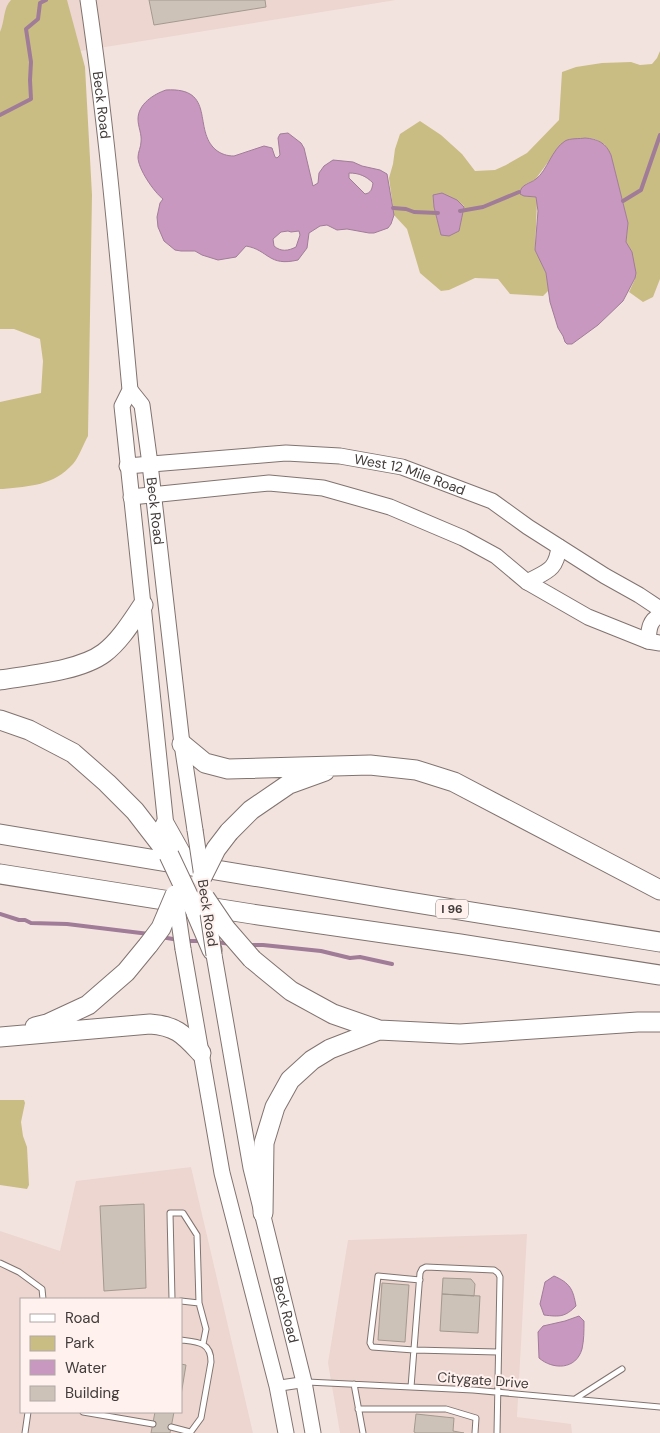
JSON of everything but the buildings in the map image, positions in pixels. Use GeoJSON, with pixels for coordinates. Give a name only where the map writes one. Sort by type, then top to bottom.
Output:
{"type":"FeatureCollection","features":[{"type":"Feature","properties":{"kind":"highway"},"geometry":{"type":"LineString","coordinates":[[0,680],[79,666],[104,653],[144,605]]}},
{"type":"Feature","properties":{"kind":"highway"},"geometry":{"type":"LineString","coordinates":[[0,720],[29,730],[73,753],[135,811],[178,873],[200,892],[226,929],[252,959],[291,991],[334,1014],[379,1030],[460,1034],[660,1022]]}},
{"type":"Feature","properties":{"kind":"highway"},"geometry":{"type":"LineString","coordinates":[[182,744],[205,763],[228,769],[370,765],[416,770],[454,782],[660,890]]}},
{"type":"Feature","properties":{"kind":"highway"},"geometry":{"type":"LineString","coordinates":[[183,949],[200,892],[216,849],[229,832],[251,810],[289,784],[326,771],[370,765]]}},
{"type":"Feature","properties":{"kind":"highway"},"geometry":{"type":"LineString","coordinates":[[165,825],[178,873]]}},
{"type":"Feature","properties":{"kind":"highway"},"geometry":{"type":"LineString","coordinates":[[0,1037],[48,1024],[88,1005],[126,972],[161,928],[178,873],[195,830]]}},
{"type":"Feature","properties":{"kind":"highway","name":"I 96"},"geometry":{"type":"LineString","coordinates":[[0,834],[660,942]]}},
{"type":"Feature","properties":{"kind":"highway"},"geometry":{"type":"LineString","coordinates":[[0,874],[660,975]]}},
{"type":"Feature","properties":{"kind":"highway"},"geometry":{"type":"LineString","coordinates":[[200,892],[214,955]]}},
{"type":"Feature","properties":{"kind":"highway"},"geometry":{"type":"LineString","coordinates":[[0,1037],[150,1024],[164,1025],[174,1028],[201,1053]]}},
{"type":"Feature","properties":{"kind":"highway"},"geometry":{"type":"LineString","coordinates":[[262,1214],[264,1143],[275,1107],[290,1080],[312,1060],[330,1049],[379,1030]]}},
{"type":"Feature","properties":{"kind":"main road","name":"Beck Road"},"geometry":{"type":"LineString","coordinates":[[88,0],[98,67],[130,390],[122,406],[127,466],[144,605],[165,825]]}},
{"type":"Feature","properties":{"kind":"main road","name":"Beck Road"},"geometry":{"type":"LineString","coordinates":[[130,390],[142,405],[182,744],[195,830],[200,892]]}},
{"type":"Feature","properties":{"kind":"main road","name":"West 12 Mile Road"},"geometry":{"type":"LineString","coordinates":[[127,466],[286,453],[340,456],[402,467],[492,501],[528,527],[660,609]]}},
{"type":"Feature","properties":{"kind":"main road"},"geometry":{"type":"LineString","coordinates":[[131,497],[269,483],[323,488],[390,507],[464,538],[496,556],[527,582],[588,617],[654,642]]}},
{"type":"Feature","properties":{"kind":"main road"},"geometry":{"type":"LineString","coordinates":[[527,582],[554,566],[558,558],[559,546]]}},
{"type":"Feature","properties":{"kind":"main road"},"geometry":{"type":"LineString","coordinates":[[654,642],[649,627],[654,618],[660,614]]}},
{"type":"Feature","properties":{"kind":"main road","name":"Beck Road"},"geometry":{"type":"LineString","coordinates":[[178,873],[183,949],[222,1173],[277,1386],[286,1433]]}},
{"type":"Feature","properties":{"kind":"main road","name":"Beck Road"},"geometry":{"type":"LineString","coordinates":[[214,955],[251,1168],[304,1382],[314,1433]]}},
{"type":"Feature","properties":{"kind":"street"},"geometry":{"type":"LineString","coordinates":[[277,1386],[304,1382]]}},
{"type":"Feature","properties":{"kind":"lane"},"geometry":{"type":"LineString","coordinates":[[172,1298],[170,1214],[184,1212],[197,1235],[199,1303],[206,1329],[203,1344]]}},
{"type":"Feature","properties":{"kind":"lane"},"geometry":{"type":"LineString","coordinates":[[0,1262],[19,1272],[42,1289],[43,1298]]}},
{"type":"Feature","properties":{"kind":"lane"},"geometry":{"type":"LineString","coordinates":[[411,1387],[422,1270],[426,1267],[494,1270],[500,1277],[497,1433]]}},
{"type":"Feature","properties":{"kind":"lane"},"geometry":{"type":"LineString","coordinates":[[420,1280],[378,1276],[370,1343],[372,1347],[498,1352]]}},
{"type":"Feature","properties":{"kind":"lane"},"geometry":{"type":"LineString","coordinates":[[182,1301],[199,1303]]}},
{"type":"Feature","properties":{"kind":"lane"},"geometry":{"type":"LineString","coordinates":[[171,1427],[190,1432],[201,1418],[211,1362],[211,1355],[203,1344],[182,1340]]}},
{"type":"Feature","properties":{"kind":"lane"},"geometry":{"type":"LineString","coordinates":[[575,1399],[622,1369]]}},
{"type":"Feature","properties":{"kind":"lane","name":"Citygate Drive"},"geometry":{"type":"LineString","coordinates":[[304,1382],[497,1392],[660,1407]]}},
{"type":"Feature","properties":{"kind":"lane"},"geometry":{"type":"LineString","coordinates":[[354,1384],[363,1433]]}},
{"type":"Feature","properties":{"kind":"lane"},"geometry":{"type":"LineString","coordinates":[[358,1409],[446,1409],[476,1418],[475,1433]]}},
{"type":"Feature","properties":{"kind":"lane"},"geometry":{"type":"LineString","coordinates":[[25,1433],[28,1413]]}},
{"type":"Feature","properties":{"kind":"lane"},"geometry":{"type":"LineString","coordinates":[[89,1413],[153,1424]]}},
{"type":"Feature","properties":{"kind":"shaded area"},"geometry":{"type":"Polygon","coordinates":[[[0,0],[396,0],[0,64],[0,0]]]}},
{"type":"Feature","properties":{"kind":"shaded area"},"geometry":{"type":"Polygon","coordinates":[[[191,1167],[253,1433],[0,1433],[0,1231],[60,1251],[76,1181],[191,1167]]]}},
{"type":"Feature","properties":{"kind":"shaded area"},"geometry":{"type":"Polygon","coordinates":[[[527,1234],[517,1417],[571,1424],[572,1433],[340,1433],[328,1363],[348,1240],[527,1234]]]}},
{"type":"Feature","properties":{"kind":"green space"},"geometry":{"type":"Polygon","coordinates":[[[11,0],[67,0],[85,67],[92,195],[88,436],[73,464],[57,477],[32,486],[0,489],[0,402],[41,393],[43,361],[40,339],[14,329],[0,329],[0,32],[8,3],[11,0]]]}},
{"type":"Feature","properties":{"kind":"green space"},"geometry":{"type":"Polygon","coordinates":[[[660,51],[660,279],[653,297],[643,302],[629,292],[635,279],[632,252],[626,242],[628,223],[611,155],[604,144],[595,139],[585,138],[551,158],[535,180],[526,184],[524,196],[536,197],[537,203],[535,250],[546,273],[549,290],[543,296],[510,294],[498,279],[475,278],[449,290],[441,291],[420,273],[407,229],[394,215],[389,178],[400,134],[420,121],[441,135],[462,154],[475,171],[495,170],[527,153],[559,120],[562,72],[576,67],[602,63],[631,62],[640,65],[652,64],[660,51]],[[433,195],[441,235],[459,231],[464,206],[457,200],[433,195]]]}},
{"type":"Feature","properties":{"kind":"green space"},"geometry":{"type":"Polygon","coordinates":[[[0,1100],[24,1100],[25,1103],[21,1122],[27,1147],[29,1185],[27,1189],[0,1185],[0,1100]]]}},
{"type":"Feature","properties":{"kind":"water"},"geometry":{"type":"Polygon","coordinates":[[[166,90],[182,91],[192,95],[198,102],[209,142],[220,153],[234,156],[264,146],[272,148],[277,158],[280,155],[278,138],[280,134],[288,133],[301,143],[304,148],[313,186],[318,183],[319,173],[324,166],[333,160],[353,162],[387,174],[394,215],[391,224],[388,228],[374,233],[347,229],[337,230],[327,225],[320,226],[309,233],[307,248],[298,260],[288,262],[274,260],[254,248],[246,246],[236,257],[218,260],[195,251],[175,250],[164,241],[158,227],[157,217],[160,203],[163,199],[147,180],[138,157],[141,144],[138,122],[139,114],[148,100],[166,90]],[[349,173],[349,178],[365,194],[370,192],[373,183],[359,174],[349,173]],[[299,231],[281,232],[273,239],[274,246],[285,250],[296,247],[300,235],[299,231]]]}},
{"type":"Feature","properties":{"kind":"water"},"geometry":{"type":"Polygon","coordinates":[[[585,138],[601,142],[607,147],[611,155],[628,223],[626,242],[632,252],[636,273],[623,301],[598,325],[572,344],[567,344],[558,328],[550,302],[546,273],[535,250],[538,211],[536,197],[524,196],[520,194],[520,191],[523,186],[534,181],[540,175],[560,145],[567,140],[585,138]]]}},
{"type":"Feature","properties":{"kind":"water"},"geometry":{"type":"Polygon","coordinates":[[[442,193],[457,200],[464,207],[459,231],[449,236],[441,235],[434,207],[433,195],[442,193]]]}},
{"type":"Feature","properties":{"kind":"water"},"geometry":{"type":"Polygon","coordinates":[[[554,1276],[564,1281],[570,1287],[576,1306],[562,1315],[544,1315],[540,1304],[545,1282],[554,1276]]]}},
{"type":"Feature","properties":{"kind":"water"},"geometry":{"type":"Polygon","coordinates":[[[579,1316],[584,1321],[584,1339],[582,1349],[575,1361],[564,1366],[557,1366],[551,1365],[539,1358],[538,1332],[543,1326],[579,1316]]]}},
{"type":"Feature","properties":{"kind":"waterway"},"geometry":{"type":"LineString","coordinates":[[0,115],[31,99],[31,62],[26,29],[38,19],[40,3],[46,0]]}},
{"type":"Feature","properties":{"kind":"waterway"},"geometry":{"type":"LineString","coordinates":[[623,201],[641,190],[660,135]]}},
{"type":"Feature","properties":{"kind":"waterway"},"geometry":{"type":"LineString","coordinates":[[460,211],[483,207],[519,192]]}},
{"type":"Feature","properties":{"kind":"waterway"},"geometry":{"type":"LineString","coordinates":[[393,208],[414,212],[438,213]]}},
{"type":"Feature","properties":{"kind":"waterway"},"geometry":{"type":"LineString","coordinates":[[0,914],[31,923],[67,924],[149,934]]}},
{"type":"Feature","properties":{"kind":"waterway"},"geometry":{"type":"LineString","coordinates":[[161,937],[179,940]]}},
{"type":"Feature","properties":{"kind":"waterway"},"geometry":{"type":"LineString","coordinates":[[186,941],[201,941]]}},
{"type":"Feature","properties":{"kind":"waterway"},"geometry":{"type":"LineString","coordinates":[[216,942],[231,944]]}},
{"type":"Feature","properties":{"kind":"waterway"},"geometry":{"type":"LineString","coordinates":[[248,945],[321,951],[350,958],[360,957],[392,964]]}}]}
